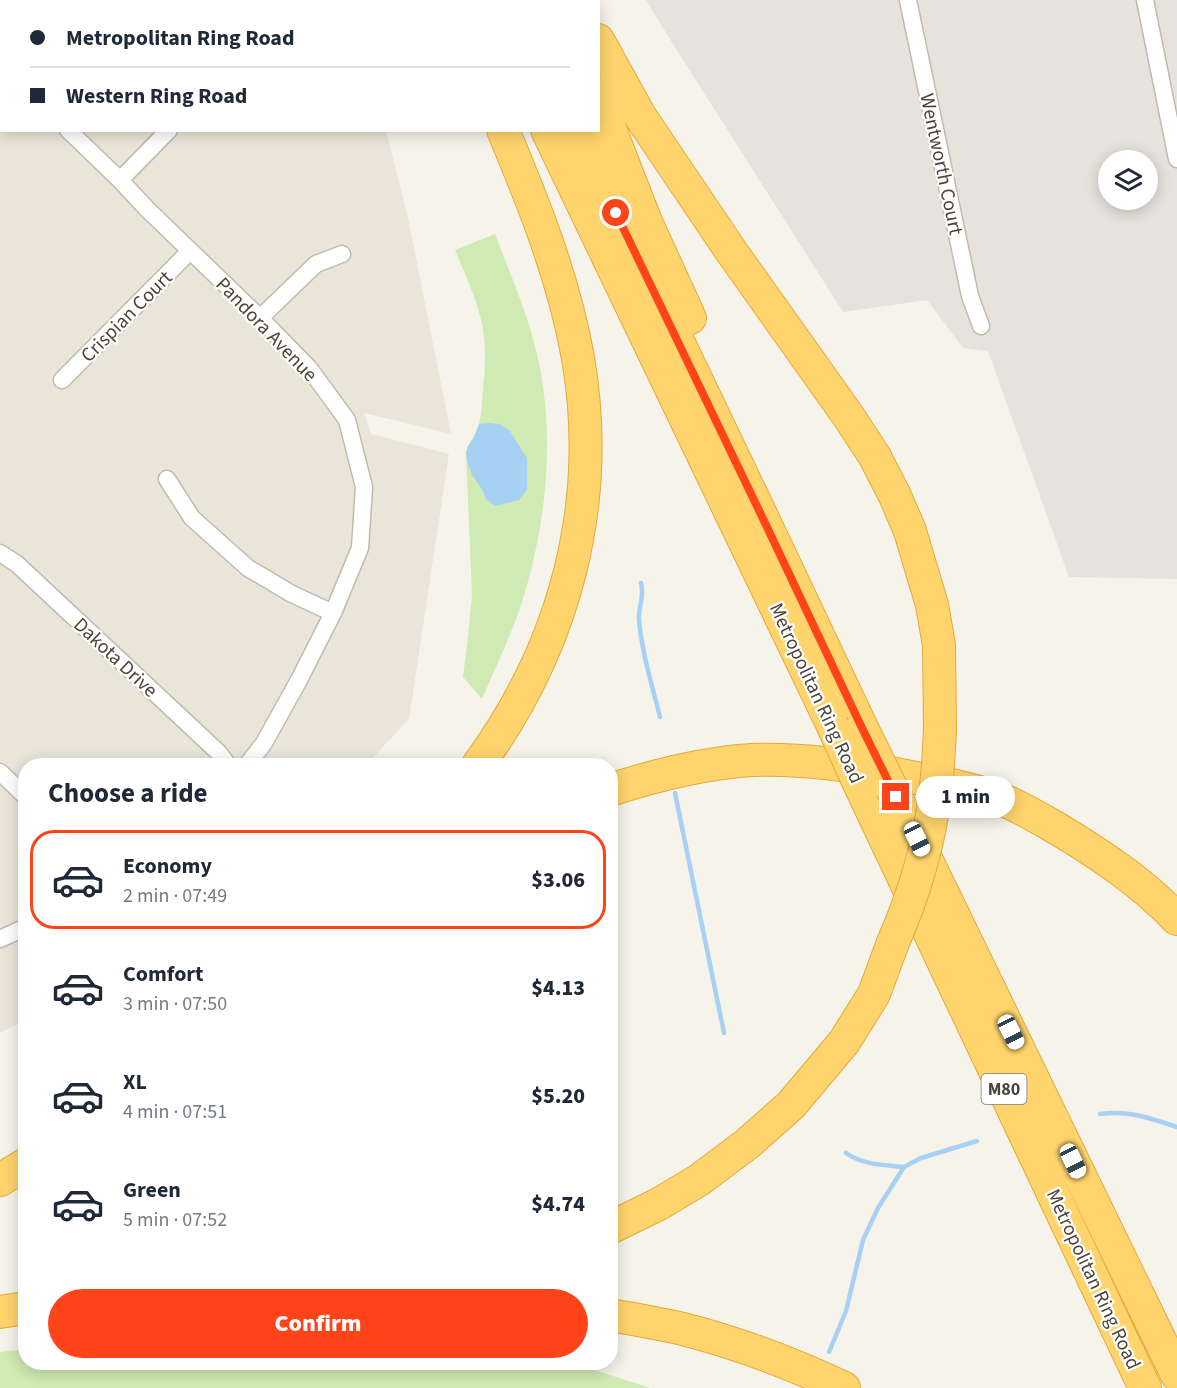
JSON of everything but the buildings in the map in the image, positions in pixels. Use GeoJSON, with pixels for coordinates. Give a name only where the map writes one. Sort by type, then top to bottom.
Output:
{"type":"FeatureCollection","features":[{"type":"Feature","properties":{"kind":"highway"},"geometry":{"type":"LineString","coordinates":[[600,44],[639,116],[730,251],[875,457],[910,531],[932,605],[939,645],[940,729],[935,796],[918,875],[906,913],[874,994],[844,1042],[791,1105],[747,1144],[699,1180],[618,1224]]}},
{"type":"Feature","properties":{"kind":"highway"},"geometry":{"type":"LineString","coordinates":[[600,100],[646,222],[719,381],[766,525]]}},
{"type":"Feature","properties":{"kind":"highway"},"geometry":{"type":"LineString","coordinates":[[483,758],[518,703],[553,630],[576,551],[586,455],[584,404],[578,357],[567,311],[541,224],[504,132]]}},
{"type":"Feature","properties":{"kind":"highway","name":"Metropolitan Ring Road"},"geometry":{"type":"LineString","coordinates":[[548,132],[757,565],[1145,1388]]}},
{"type":"Feature","properties":{"kind":"highway","name":"Metropolitan Ring Road"},"geometry":{"type":"LineString","coordinates":[[578,132],[862,728],[1177,1375]]}},
{"type":"Feature","properties":{"kind":"highway"},"geometry":{"type":"LineString","coordinates":[[618,788],[673,773],[726,763],[785,760],[867,768],[973,790],[1000,799],[1038,817],[1091,849],[1130,876],[1166,907],[1177,920]]}},
{"type":"Feature","properties":{"kind":"highway"},"geometry":{"type":"LineString","coordinates":[[0,1180],[18,1169]]}},
{"type":"Feature","properties":{"kind":"highway"},"geometry":{"type":"LineString","coordinates":[[0,1311],[18,1309]]}},
{"type":"Feature","properties":{"kind":"highway"},"geometry":{"type":"LineString","coordinates":[[618,1317],[679,1328],[741,1347],[806,1370],[844,1388]]}},
{"type":"Feature","properties":{"kind":"street","name":"Wentworth Court"},"geometry":{"type":"LineString","coordinates":[[908,0],[970,296],[981,326]]}},
{"type":"Feature","properties":{"kind":"street"},"geometry":{"type":"LineString","coordinates":[[1145,0],[1177,159]]}},
{"type":"Feature","properties":{"kind":"street","name":"Pandora Avenue"},"geometry":{"type":"LineString","coordinates":[[70,132],[309,368],[347,420],[364,487],[360,548],[333,613],[299,680],[269,734],[252,758]]}},
{"type":"Feature","properties":{"kind":"street"},"geometry":{"type":"LineString","coordinates":[[120,180],[167,132]]}},
{"type":"Feature","properties":{"kind":"street","name":"Crispian Court"},"geometry":{"type":"LineString","coordinates":[[62,380],[190,251]]}},
{"type":"Feature","properties":{"kind":"street"},"geometry":{"type":"LineString","coordinates":[[260,318],[316,264],[342,254]]}},
{"type":"Feature","properties":{"kind":"street"},"geometry":{"type":"LineString","coordinates":[[168,479],[192,518],[248,568],[292,594],[333,613]]}},
{"type":"Feature","properties":{"kind":"street","name":"Dakota Drive"},"geometry":{"type":"LineString","coordinates":[[0,553],[17,564],[223,758]]}},
{"type":"Feature","properties":{"kind":"street"},"geometry":{"type":"LineString","coordinates":[[0,772],[18,789]]}},
{"type":"Feature","properties":{"kind":"street"},"geometry":{"type":"LineString","coordinates":[[0,939],[18,931]]}},
{"type":"Feature","properties":{"kind":"shaded area"},"geometry":{"type":"Polygon","coordinates":[[[646,0],[1177,0],[1177,579],[1069,577],[988,351],[963,348],[927,300],[843,312],[646,0]]]}},
{"type":"Feature","properties":{"kind":"shaded area"},"geometry":{"type":"Polygon","coordinates":[[[0,132],[386,132],[407,213],[451,434],[364,413],[371,434],[449,454],[409,719],[373,758],[18,758],[18,1024],[0,1033],[0,132]]]}},
{"type":"Feature","properties":{"kind":"green space"},"geometry":{"type":"Polygon","coordinates":[[[495,234],[531,330],[539,363],[544,393],[547,453],[542,513],[530,573],[513,627],[482,699],[463,677],[472,595],[466,453],[480,420],[485,343],[476,303],[455,250],[495,234]]]}},
{"type":"Feature","properties":{"kind":"green space"},"geometry":{"type":"Polygon","coordinates":[[[18,1350],[18,1370],[595,1370],[650,1388],[0,1388],[0,1352],[18,1350]]]}},
{"type":"Feature","properties":{"kind":"water"},"geometry":{"type":"Polygon","coordinates":[[[479,424],[500,424],[509,430],[527,458],[527,490],[519,500],[495,506],[486,499],[472,475],[466,453],[479,424]]]}},
{"type":"Feature","properties":{"kind":"waterway"},"geometry":{"type":"LineString","coordinates":[[641,583],[640,632],[660,717]]}},
{"type":"Feature","properties":{"kind":"waterway"},"geometry":{"type":"LineString","coordinates":[[675,793],[724,1033]]}},
{"type":"Feature","properties":{"kind":"waterway"},"geometry":{"type":"LineString","coordinates":[[1100,1114],[1130,1114],[1177,1127]]}},
{"type":"Feature","properties":{"kind":"waterway"},"geometry":{"type":"LineString","coordinates":[[829,1352],[846,1311],[863,1240],[878,1208],[904,1167],[921,1158],[977,1141]]}},
{"type":"Feature","properties":{"kind":"waterway"},"geometry":{"type":"LineString","coordinates":[[846,1153],[867,1162],[904,1167]]}},
{"type":"Feature","properties":{"kind":"route"},"geometry":{"type":"LineString","coordinates":[[616,213],[896,797]]}}]}
